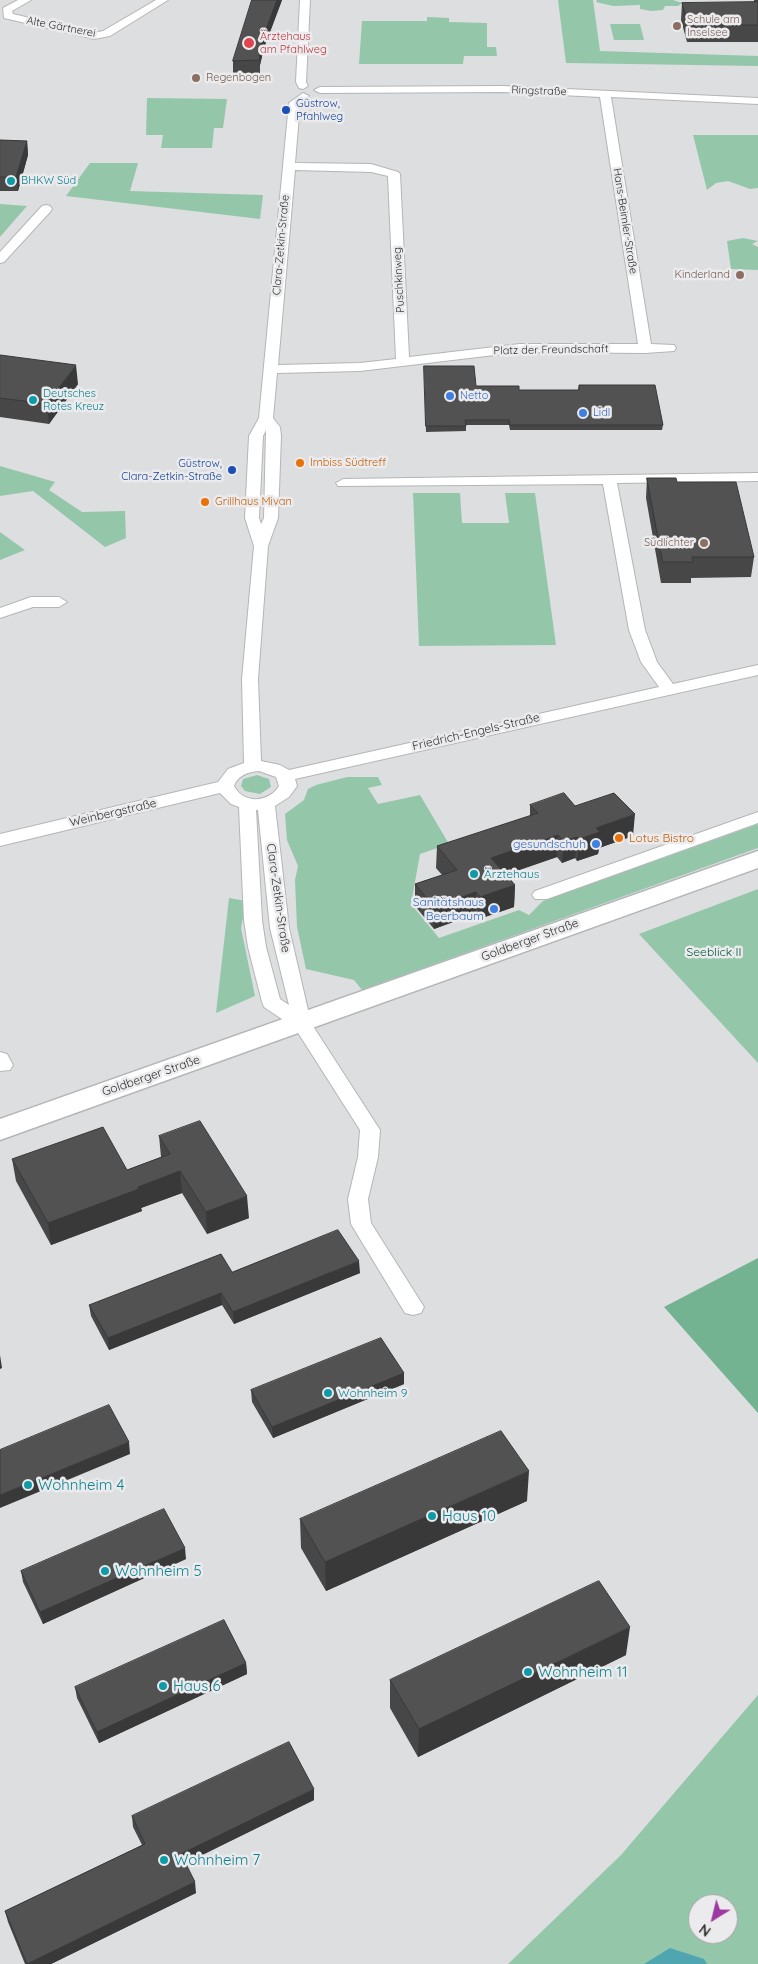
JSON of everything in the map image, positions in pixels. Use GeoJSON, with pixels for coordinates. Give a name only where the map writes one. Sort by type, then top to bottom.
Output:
{"type":"FeatureCollection","features":[{"type":"Feature","properties":{"kind":"main road","name":"Goldberger Straße"},"geometry":{"type":"LineString","coordinates":[[0,1130],[758,859]]}},
{"type":"Feature","properties":{"kind":"street","name":"Alte Gärtnerei"},"geometry":{"type":"LineString","coordinates":[[26,0],[7,10],[8,16],[94,36],[106,34],[163,0]]}},
{"type":"Feature","properties":{"kind":"street","name":"Clara-Zetkin-Straße"},"geometry":{"type":"LineString","coordinates":[[253,766],[250,680],[261,546],[271,518],[274,436],[273,428],[266,418],[295,103],[303,91],[301,82],[305,0]]}},
{"type":"Feature","properties":{"kind":"street","name":"Ringstraße"},"geometry":{"type":"LineString","coordinates":[[303,91],[314,95],[320,90],[503,89],[758,101]]}},
{"type":"Feature","properties":{"kind":"street","name":"Hans-Beimler-Straße"},"geometry":{"type":"LineString","coordinates":[[605,93],[645,349]]}},
{"type":"Feature","properties":{"kind":"street","name":"Puschkinweg"},"geometry":{"type":"LineString","coordinates":[[289,166],[371,168],[394,174],[403,362]]}},
{"type":"Feature","properties":{"kind":"street"},"geometry":{"type":"LineString","coordinates":[[0,259],[46,209]]}},
{"type":"Feature","properties":{"kind":"street","name":"Platz der Freundschaft"},"geometry":{"type":"LineString","coordinates":[[403,362],[520,348],[670,348]]}},
{"type":"Feature","properties":{"kind":"street"},"geometry":{"type":"LineString","coordinates":[[272,369],[360,367],[403,362]]}},
{"type":"Feature","properties":{"kind":"street"},"geometry":{"type":"LineString","coordinates":[[343,483],[758,477]]}},
{"type":"Feature","properties":{"kind":"street"},"geometry":{"type":"LineString","coordinates":[[609,478],[637,630],[648,662],[668,690]]}},
{"type":"Feature","properties":{"kind":"street"},"geometry":{"type":"LineString","coordinates":[[0,613],[32,602],[60,602]]}},
{"type":"Feature","properties":{"kind":"street","name":"Friedrich-Engels-Straße"},"geometry":{"type":"LineString","coordinates":[[285,776],[758,670]]}},
{"type":"Feature","properties":{"kind":"street"},"geometry":{"type":"LineString","coordinates":[[253,766],[268,767],[285,776],[288,786],[282,797],[257,804],[230,796],[225,786],[228,778],[233,773],[253,766]]}},
{"type":"Feature","properties":{"kind":"street","name":"Weinbergstraße"},"geometry":{"type":"LineString","coordinates":[[0,840],[225,786]]}},
{"type":"Feature","properties":{"kind":"street","name":"Clara-Zetkin-Straße"},"geometry":{"type":"LineString","coordinates":[[257,804],[253,920],[257,948],[271,1002],[302,1023]]}},
{"type":"Feature","properties":{"kind":"street","name":"Clara-Zetkin-Straße"},"geometry":{"type":"LineString","coordinates":[[257,804],[283,945],[298,994],[302,1023]]}},
{"type":"Feature","properties":{"kind":"street"},"geometry":{"type":"LineString","coordinates":[[540,895],[758,817]]}},
{"type":"Feature","properties":{"kind":"street"},"geometry":{"type":"LineString","coordinates":[[302,1023],[370,1130],[368,1157],[358,1199],[362,1224],[413,1307]]}},
{"type":"Feature","properties":{"kind":"green space"},"geometry":{"type":"Polygon","coordinates":[[[558,0],[593,0],[600,51],[758,56],[758,66],[566,63],[558,0]]]}},
{"type":"Feature","properties":{"kind":"green space"},"geometry":{"type":"Polygon","coordinates":[[[597,0],[673,0],[682,3],[678,6],[665,6],[663,10],[651,11],[640,9],[640,5],[613,6],[596,2],[597,0]]]}},
{"type":"Feature","properties":{"kind":"green space"},"geometry":{"type":"Polygon","coordinates":[[[427,17],[449,18],[449,22],[487,23],[487,47],[496,47],[497,56],[464,56],[463,64],[359,64],[362,21],[427,21],[427,17]]]}},
{"type":"Feature","properties":{"kind":"green space"},"geometry":{"type":"Polygon","coordinates":[[[610,24],[640,24],[644,40],[614,40],[610,24]]]}},
{"type":"Feature","properties":{"kind":"green space"},"geometry":{"type":"Polygon","coordinates":[[[147,98],[227,99],[223,128],[214,128],[212,148],[161,148],[163,135],[146,135],[147,98]]]}},
{"type":"Feature","properties":{"kind":"green space"},"geometry":{"type":"Polygon","coordinates":[[[693,135],[758,135],[758,188],[750,189],[728,181],[716,183],[707,190],[693,135]]]}},
{"type":"Feature","properties":{"kind":"green space"},"geometry":{"type":"Polygon","coordinates":[[[90,163],[138,163],[130,191],[263,195],[260,219],[66,196],[90,163]]]}},
{"type":"Feature","properties":{"kind":"green space"},"geometry":{"type":"Polygon","coordinates":[[[0,204],[27,206],[0,237],[0,204]]]}},
{"type":"Feature","properties":{"kind":"green space"},"geometry":{"type":"Polygon","coordinates":[[[743,238],[758,241],[752,244],[758,247],[758,270],[731,269],[727,241],[743,238]]]}},
{"type":"Feature","properties":{"kind":"green space"},"geometry":{"type":"Polygon","coordinates":[[[0,466],[55,482],[49,490],[82,512],[125,511],[126,538],[105,547],[33,491],[0,496],[0,466]]]}},
{"type":"Feature","properties":{"kind":"green space"},"geometry":{"type":"Polygon","coordinates":[[[413,493],[460,493],[462,523],[509,523],[505,493],[535,493],[556,645],[419,646],[413,493]]]}},
{"type":"Feature","properties":{"kind":"green space"},"geometry":{"type":"Polygon","coordinates":[[[0,532],[25,550],[0,560],[0,532]]]}},
{"type":"Feature","properties":{"kind":"green space"},"geometry":{"type":"Polygon","coordinates":[[[257,775],[269,779],[271,787],[260,794],[245,791],[241,786],[243,779],[257,775]]]}},
{"type":"Feature","properties":{"kind":"green space"},"geometry":{"type":"Polygon","coordinates":[[[347,777],[378,777],[382,785],[368,788],[378,804],[420,795],[449,844],[420,854],[411,904],[439,938],[519,910],[529,915],[543,901],[758,824],[758,848],[362,990],[354,980],[306,969],[297,927],[295,880],[298,866],[287,840],[285,814],[304,800],[308,789],[347,777]]]}},
{"type":"Feature","properties":{"kind":"green space","name":"Seeblick II"},"geometry":{"type":"Polygon","coordinates":[[[758,889],[758,1063],[639,934],[758,889]]]}},
{"type":"Feature","properties":{"kind":"green space"},"geometry":{"type":"Polygon","coordinates":[[[229,898],[246,901],[241,928],[255,996],[216,1013],[229,898]]]}},
{"type":"Feature","properties":{"kind":"green space"},"geometry":{"type":"Polygon","coordinates":[[[758,1258],[758,1413],[664,1307],[758,1258]]]}},
{"type":"Feature","properties":{"kind":"green space"},"geometry":{"type":"Polygon","coordinates":[[[758,1695],[758,1964],[508,1964],[621,1855],[758,1695]]]}},
{"type":"Feature","properties":{"kind":"water"},"geometry":{"type":"Polygon","coordinates":[[[670,1948],[704,1959],[707,1964],[644,1964],[670,1948]]]}},
{"type":"Feature","properties":{"kind":"building","name":"Ärztehaus am Pfahlweg"},"geometry":{"type":"Polygon","coordinates":[[[252,0],[277,0],[259,52],[260,60],[233,61],[252,0]]]}},
{"type":"Feature","properties":{"kind":"building"},"geometry":{"type":"Polygon","coordinates":[[[758,2],[758,25],[688,25],[682,3],[758,2]]]}},
{"type":"Feature","properties":{"kind":"building"},"geometry":{"type":"Polygon","coordinates":[[[0,140],[27,141],[16,177],[0,177],[0,140]]]}},
{"type":"Feature","properties":{"kind":"building"},"geometry":{"type":"Polygon","coordinates":[[[0,355],[76,365],[47,404],[0,398],[0,355]]]}},
{"type":"Feature","properties":{"kind":"building"},"geometry":{"type":"Polygon","coordinates":[[[424,366],[474,366],[476,386],[519,386],[519,390],[579,390],[579,385],[655,385],[663,425],[510,425],[509,420],[465,420],[466,426],[426,426],[424,366]]]}},
{"type":"Feature","properties":{"kind":"building"},"geometry":{"type":"Polygon","coordinates":[[[647,478],[676,478],[677,482],[736,482],[754,557],[692,557],[693,562],[663,562],[647,478]]]}},
{"type":"Feature","properties":{"kind":"building"},"geometry":{"type":"Polygon","coordinates":[[[564,793],[575,806],[614,793],[635,814],[596,828],[600,832],[579,839],[577,837],[564,841],[558,835],[491,858],[515,885],[480,897],[476,892],[434,907],[415,884],[457,870],[437,846],[538,813],[530,805],[564,793]]]}},
{"type":"Feature","properties":{"kind":"building"},"geometry":{"type":"Polygon","coordinates":[[[200,1121],[247,1196],[206,1212],[180,1171],[138,1187],[139,1189],[48,1223],[12,1159],[103,1127],[127,1170],[170,1154],[159,1136],[200,1121]]]}},
{"type":"Feature","properties":{"kind":"building"},"geometry":{"type":"Polygon","coordinates":[[[338,1230],[359,1261],[233,1312],[221,1293],[108,1338],[89,1305],[221,1254],[232,1272],[338,1230]]]}},
{"type":"Feature","properties":{"kind":"building","name":"Wohnheim 9"},"geometry":{"type":"Polygon","coordinates":[[[381,1338],[404,1373],[272,1427],[251,1390],[381,1338]]]}},
{"type":"Feature","properties":{"kind":"building","name":"Wohnheim 4"},"geometry":{"type":"Polygon","coordinates":[[[109,1405],[129,1442],[0,1495],[0,1450],[109,1405]]]}},
{"type":"Feature","properties":{"kind":"building"},"geometry":{"type":"Polygon","coordinates":[[[501,1431],[529,1471],[325,1562],[300,1519],[501,1431]]]}},
{"type":"Feature","properties":{"kind":"building","name":"Wohnheim 5"},"geometry":{"type":"Polygon","coordinates":[[[164,1509],[185,1548],[40,1612],[21,1571],[164,1509]]]}},
{"type":"Feature","properties":{"kind":"building"},"geometry":{"type":"Polygon","coordinates":[[[599,1581],[630,1627],[419,1729],[390,1680],[599,1581]]]}},
{"type":"Feature","properties":{"kind":"building","name":"Haus 6"},"geometry":{"type":"Polygon","coordinates":[[[224,1620],[246,1663],[97,1732],[75,1687],[224,1620]]]}},
{"type":"Feature","properties":{"kind":"building","name":"Wohnheim 7"},"geometry":{"type":"Polygon","coordinates":[[[289,1742],[314,1789],[181,1854],[195,1882],[27,1964],[5,1911],[145,1844],[132,1816],[289,1742]]]}},
{"type":"Feature","properties":{"kind":"place","name":"Schule am Inselsee"},"geometry":{"type":"Point","coordinates":[677,26]}},
{"type":"Feature","properties":{"kind":"place","name":"Ärztehaus am Pfahlweg"},"geometry":{"type":"Point","coordinates":[249,43]}},
{"type":"Feature","properties":{"kind":"place","name":"Regenbogen"},"geometry":{"type":"Point","coordinates":[196,78]}},
{"type":"Feature","properties":{"kind":"place","name":"Güstrow, Pfahlweg"},"geometry":{"type":"Point","coordinates":[286,110]}},
{"type":"Feature","properties":{"kind":"place","name":"BHKW Süd"},"geometry":{"type":"Point","coordinates":[11,181]}},
{"type":"Feature","properties":{"kind":"place","name":"Kinderland"},"geometry":{"type":"Point","coordinates":[740,275]}},
{"type":"Feature","properties":{"kind":"place","name":"Netto"},"geometry":{"type":"Point","coordinates":[450,396]}},
{"type":"Feature","properties":{"kind":"place","name":"Deutsches Rotes Kreuz"},"geometry":{"type":"Point","coordinates":[33,400]}},
{"type":"Feature","properties":{"kind":"place","name":"Lidl"},"geometry":{"type":"Point","coordinates":[583,413]}},
{"type":"Feature","properties":{"kind":"place","name":"Imbiss Südtreff"},"geometry":{"type":"Point","coordinates":[300,463]}},
{"type":"Feature","properties":{"kind":"place","name":"Güstrow, Clara-Zetkin-Straße"},"geometry":{"type":"Point","coordinates":[232,470]}},
{"type":"Feature","properties":{"kind":"place","name":"Grillhaus Mivan"},"geometry":{"type":"Point","coordinates":[205,502]}},
{"type":"Feature","properties":{"kind":"place","name":"Südlichter"},"geometry":{"type":"Point","coordinates":[704,543]}},
{"type":"Feature","properties":{"kind":"place","name":"Lotus Bistro"},"geometry":{"type":"Point","coordinates":[619,838]}},
{"type":"Feature","properties":{"kind":"place","name":"gesundschuh"},"geometry":{"type":"Point","coordinates":[596,844]}},
{"type":"Feature","properties":{"kind":"place","name":"Ärztehaus"},"geometry":{"type":"Point","coordinates":[474,874]}},
{"type":"Feature","properties":{"kind":"place","name":"Sanitätshaus Beerbaum"},"geometry":{"type":"Point","coordinates":[494,909]}},
{"type":"Feature","properties":{"kind":"place","name":"Wohnheim 9"},"geometry":{"type":"Point","coordinates":[328,1393]}},
{"type":"Feature","properties":{"kind":"place","name":"Wohnheim 4"},"geometry":{"type":"Point","coordinates":[28,1485]}},
{"type":"Feature","properties":{"kind":"place","name":"Haus 10"},"geometry":{"type":"Point","coordinates":[432,1516]}},
{"type":"Feature","properties":{"kind":"place","name":"Wohnheim 5"},"geometry":{"type":"Point","coordinates":[105,1571]}},
{"type":"Feature","properties":{"kind":"place","name":"Wohnheim 11"},"geometry":{"type":"Point","coordinates":[528,1672]}},
{"type":"Feature","properties":{"kind":"place","name":"Haus 6"},"geometry":{"type":"Point","coordinates":[163,1686]}},
{"type":"Feature","properties":{"kind":"place","name":"Wohnheim 7"},"geometry":{"type":"Point","coordinates":[164,1860]}}]}
